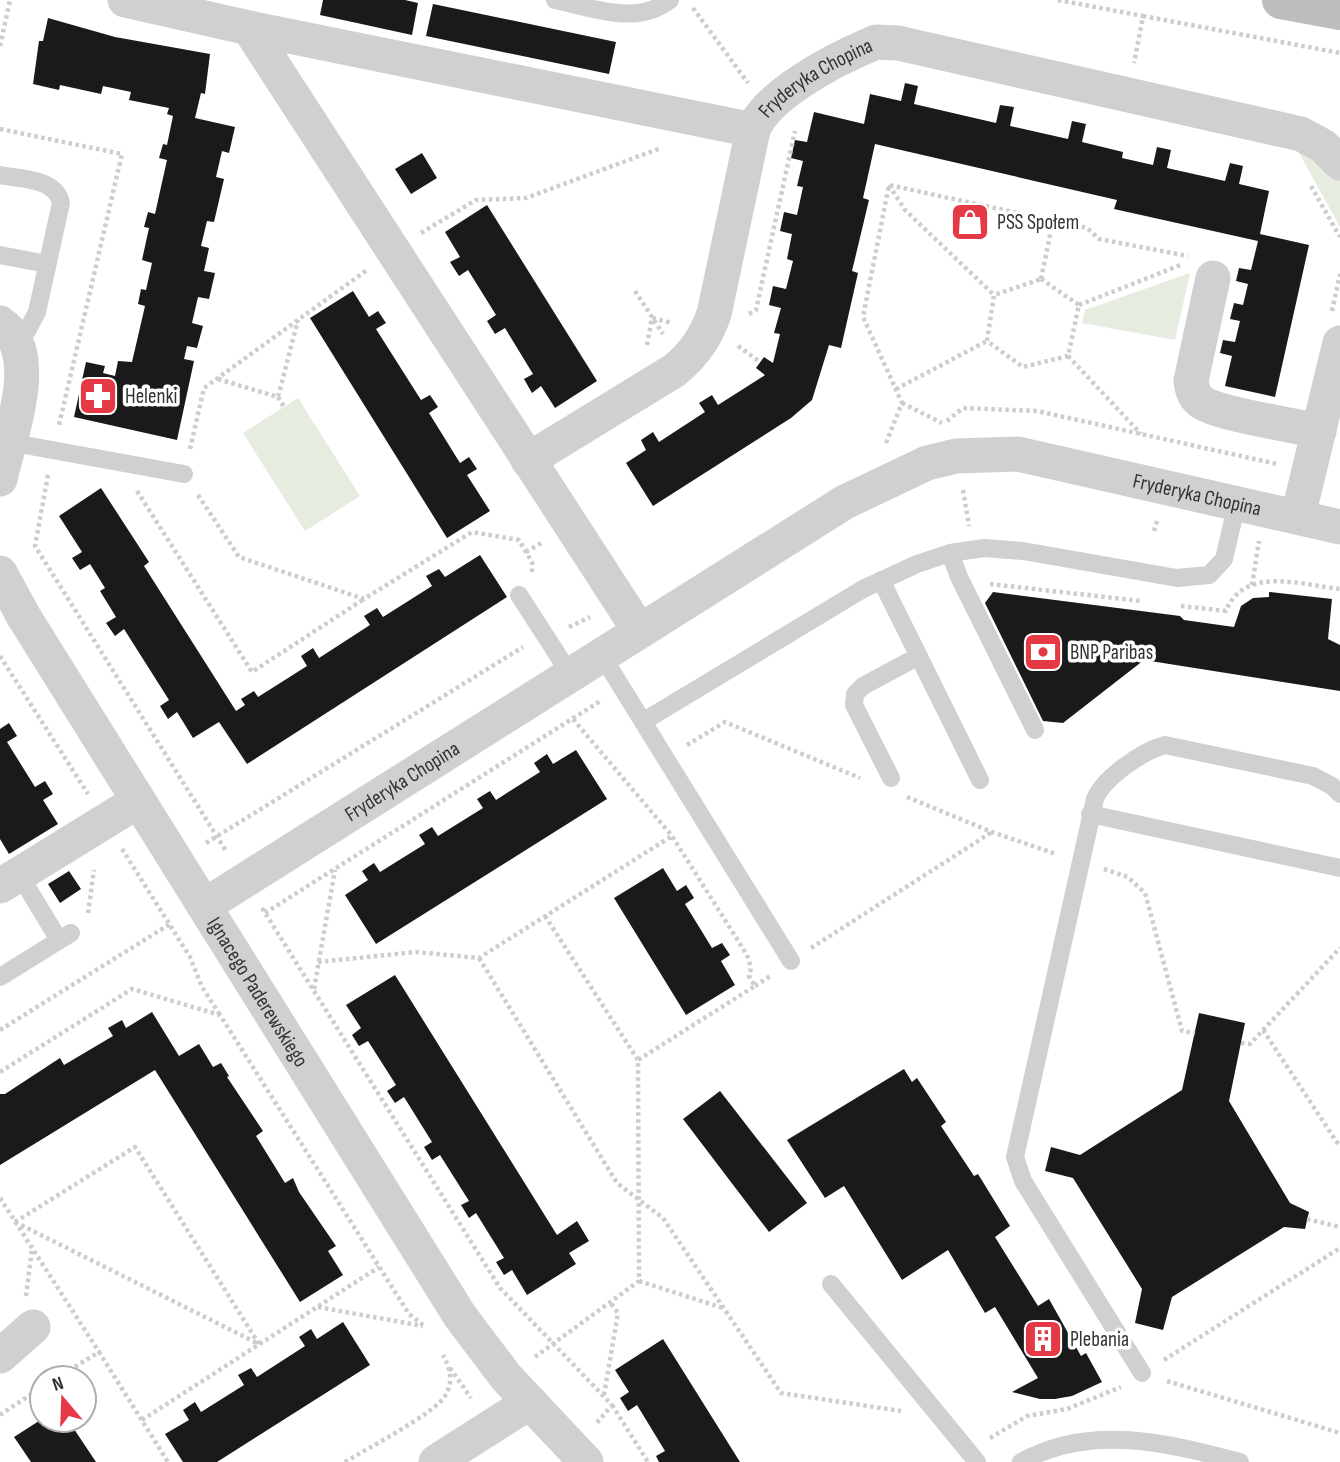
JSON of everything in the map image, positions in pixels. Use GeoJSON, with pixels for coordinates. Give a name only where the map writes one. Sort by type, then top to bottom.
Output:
{"type":"FeatureCollection","features":[{"type":"Feature","properties":{"kind":"main road"},"geometry":{"type":"LineString","coordinates":[[1281,0],[1340,11]]}},
{"type":"Feature","properties":{"kind":"street"},"geometry":{"type":"LineString","coordinates":[[125,0],[706,121],[760,119]]}},
{"type":"Feature","properties":{"kind":"street"},"geometry":{"type":"LineString","coordinates":[[249,27],[639,630]]}},
{"type":"Feature","properties":{"kind":"street","name":"Fryderyka Chopina"},"geometry":{"type":"LineString","coordinates":[[527,460],[675,370],[693,355],[704,339],[714,314],[760,119],[856,50],[886,42],[1301,134],[1323,146],[1340,163]]}},
{"type":"Feature","properties":{"kind":"street"},"geometry":{"type":"LineString","coordinates":[[1213,278],[1191,381],[1196,397],[1212,406],[1306,428]]}},
{"type":"Feature","properties":{"kind":"street"},"geometry":{"type":"LineString","coordinates":[[1298,516],[1306,428],[1336,328]]}},
{"type":"Feature","properties":{"kind":"street"},"geometry":{"type":"LineString","coordinates":[[0,479],[22,379],[22,351],[8,332]]}},
{"type":"Feature","properties":{"kind":"street","name":"Fryderyka Chopina"},"geometry":{"type":"LineString","coordinates":[[204,906],[639,630],[870,488],[927,463],[956,456],[1018,454],[1046,458],[1340,527]]}},
{"type":"Feature","properties":{"kind":"street","name":"Ignacego Paderewskiego"},"geometry":{"type":"LineString","coordinates":[[0,573],[138,801],[466,1325],[530,1402],[578,1453]]}},
{"type":"Feature","properties":{"kind":"street"},"geometry":{"type":"LineString","coordinates":[[10,880],[138,801]]}},
{"type":"Feature","properties":{"kind":"street"},"geometry":{"type":"LineString","coordinates":[[0,1356],[33,1327]]}},
{"type":"Feature","properties":{"kind":"street"},"geometry":{"type":"LineString","coordinates":[[436,1462],[530,1402]]}},
{"type":"Feature","properties":{"kind":"lane"},"geometry":{"type":"LineString","coordinates":[[555,0],[619,14],[639,14],[658,9],[670,0]]}},
{"type":"Feature","properties":{"kind":"lane"},"geometry":{"type":"LineString","coordinates":[[0,175],[42,183],[59,195],[60,209],[33,322],[8,332]]}},
{"type":"Feature","properties":{"kind":"lane"},"geometry":{"type":"LineString","coordinates":[[0,255],[47,264]]}},
{"type":"Feature","properties":{"kind":"lane"},"geometry":{"type":"LineString","coordinates":[[8,442],[184,474]]}},
{"type":"Feature","properties":{"kind":"lane"},"geometry":{"type":"LineString","coordinates":[[644,721],[881,580],[950,553],[1004,549],[1194,579],[1209,575],[1224,559],[1237,503]]}},
{"type":"Feature","properties":{"kind":"lane"},"geometry":{"type":"LineString","coordinates":[[950,553],[959,577],[1035,730]]}},
{"type":"Feature","properties":{"kind":"lane"},"geometry":{"type":"LineString","coordinates":[[881,580],[980,780]]}},
{"type":"Feature","properties":{"kind":"lane"},"geometry":{"type":"LineString","coordinates":[[525,589],[545,636],[570,674]]}},
{"type":"Feature","properties":{"kind":"lane"},"geometry":{"type":"LineString","coordinates":[[601,654],[791,961]]}},
{"type":"Feature","properties":{"kind":"lane"},"geometry":{"type":"LineString","coordinates":[[891,778],[854,705],[855,694],[863,686],[919,656]]}},
{"type":"Feature","properties":{"kind":"lane"},"geometry":{"type":"LineString","coordinates":[[1142,1373],[1023,1181],[1015,1157],[1090,814],[1098,791],[1144,755],[1165,745],[1313,776],[1332,786],[1340,794]]}},
{"type":"Feature","properties":{"kind":"lane"},"geometry":{"type":"LineString","coordinates":[[1090,814],[1340,868]]}},
{"type":"Feature","properties":{"kind":"lane"},"geometry":{"type":"LineString","coordinates":[[0,977],[65,936],[10,880]]}},
{"type":"Feature","properties":{"kind":"lane"},"geometry":{"type":"LineString","coordinates":[[831,1284],[978,1462]]}},
{"type":"Feature","properties":{"kind":"lane"},"geometry":{"type":"LineString","coordinates":[[1021,1462],[1057,1449],[1116,1439],[1157,1440],[1240,1462]]}},
{"type":"Feature","properties":{"kind":"path"},"geometry":{"type":"LineString","coordinates":[[0,47],[10,0]]}},
{"type":"Feature","properties":{"kind":"path"},"geometry":{"type":"LineString","coordinates":[[1058,0],[1340,53]]}},
{"type":"Feature","properties":{"kind":"path"},"geometry":{"type":"LineString","coordinates":[[692,7],[760,119],[799,113],[756,310],[739,320]]}},
{"type":"Feature","properties":{"kind":"path"},"geometry":{"type":"LineString","coordinates":[[1134,66],[1143,16]]}},
{"type":"Feature","properties":{"kind":"path"},"geometry":{"type":"LineString","coordinates":[[417,235],[476,200],[527,198],[702,132],[706,121]]}},
{"type":"Feature","properties":{"kind":"path"},"geometry":{"type":"LineString","coordinates":[[0,129],[122,154],[53,452],[35,546],[500,1288],[612,1405],[648,1462]]}},
{"type":"Feature","properties":{"kind":"path"},"geometry":{"type":"LineString","coordinates":[[1310,183],[1340,237]]}},
{"type":"Feature","properties":{"kind":"path"},"geometry":{"type":"LineString","coordinates":[[889,185],[1087,229],[1099,239],[1199,258],[1079,305]]}},
{"type":"Feature","properties":{"kind":"path"},"geometry":{"type":"LineString","coordinates":[[889,185],[905,211],[994,295]]}},
{"type":"Feature","properties":{"kind":"path"},"geometry":{"type":"LineString","coordinates":[[889,185],[863,317],[902,403],[944,424]]}},
{"type":"Feature","properties":{"kind":"path"},"geometry":{"type":"LineString","coordinates":[[1041,279],[1053,221]]}},
{"type":"Feature","properties":{"kind":"path"},"geometry":{"type":"LineString","coordinates":[[364,599],[239,557],[184,474],[204,388],[369,268]]}},
{"type":"Feature","properties":{"kind":"path"},"geometry":{"type":"LineString","coordinates":[[1336,328],[1340,274]]}},
{"type":"Feature","properties":{"kind":"path"},"geometry":{"type":"LineString","coordinates":[[994,295],[1041,279]]}},
{"type":"Feature","properties":{"kind":"path"},"geometry":{"type":"LineString","coordinates":[[1041,279],[1079,305]]}},
{"type":"Feature","properties":{"kind":"path"},"geometry":{"type":"LineString","coordinates":[[1133,284],[1137,292]]}},
{"type":"Feature","properties":{"kind":"path"},"geometry":{"type":"LineString","coordinates":[[987,341],[994,295]]}},
{"type":"Feature","properties":{"kind":"path"},"geometry":{"type":"LineString","coordinates":[[1068,356],[1079,305]]}},
{"type":"Feature","properties":{"kind":"path"},"geometry":{"type":"LineString","coordinates":[[278,397],[299,319]]}},
{"type":"Feature","properties":{"kind":"path"},"geometry":{"type":"LineString","coordinates":[[896,389],[987,341]]}},
{"type":"Feature","properties":{"kind":"path"},"geometry":{"type":"LineString","coordinates":[[987,341],[1023,367],[1068,356]]}},
{"type":"Feature","properties":{"kind":"path"},"geometry":{"type":"LineString","coordinates":[[1068,356],[1141,435]]}},
{"type":"Feature","properties":{"kind":"path"},"geometry":{"type":"LineString","coordinates":[[217,379],[278,397],[284,407]]}},
{"type":"Feature","properties":{"kind":"path"},"geometry":{"type":"LineString","coordinates":[[882,453],[902,403]]}},
{"type":"Feature","properties":{"kind":"path"},"geometry":{"type":"LineString","coordinates":[[937,434],[953,413],[963,408],[1011,408],[1283,466],[1306,428]]}},
{"type":"Feature","properties":{"kind":"path"},"geometry":{"type":"LineString","coordinates":[[120,463],[252,672],[472,532],[519,540],[532,562],[525,589]]}},
{"type":"Feature","properties":{"kind":"path"},"geometry":{"type":"LineString","coordinates":[[961,478],[966,509]]}},
{"type":"Feature","properties":{"kind":"path"},"geometry":{"type":"LineString","coordinates":[[1252,585],[1253,570]]}},
{"type":"Feature","properties":{"kind":"path"},"geometry":{"type":"LineString","coordinates":[[143,883],[545,636]]}},
{"type":"Feature","properties":{"kind":"path"},"geometry":{"type":"LineString","coordinates":[[573,719],[671,836],[747,955],[751,968],[749,975],[755,986]]}},
{"type":"Feature","properties":{"kind":"path"},"geometry":{"type":"LineString","coordinates":[[690,752],[686,745],[725,722],[865,780]]}},
{"type":"Feature","properties":{"kind":"path"},"geometry":{"type":"LineString","coordinates":[[903,796],[992,832],[1128,877],[1145,893],[1182,1031],[1195,1033]]}},
{"type":"Feature","properties":{"kind":"path"},"geometry":{"type":"LineString","coordinates":[[638,1059],[992,832]]}},
{"type":"Feature","properties":{"kind":"path"},"geometry":{"type":"LineString","coordinates":[[318,962],[416,952],[479,958],[671,836]]}},
{"type":"Feature","properties":{"kind":"path"},"geometry":{"type":"LineString","coordinates":[[88,915],[96,861]]}},
{"type":"Feature","properties":{"kind":"path"},"geometry":{"type":"LineString","coordinates":[[313,990],[335,869]]}},
{"type":"Feature","properties":{"kind":"path"},"geometry":{"type":"LineString","coordinates":[[545,916],[638,1059],[639,1281]]}},
{"type":"Feature","properties":{"kind":"path"},"geometry":{"type":"LineString","coordinates":[[0,1030],[170,924],[220,1015],[379,1267],[409,1314],[425,1327],[431,1336]]}},
{"type":"Feature","properties":{"kind":"path"},"geometry":{"type":"LineString","coordinates":[[1241,1043],[1250,1044],[1340,948]]}},
{"type":"Feature","properties":{"kind":"path"},"geometry":{"type":"LineString","coordinates":[[479,958],[617,1183],[663,1219],[781,1393],[902,1412]]}},
{"type":"Feature","properties":{"kind":"path"},"geometry":{"type":"LineString","coordinates":[[0,1072],[132,989],[220,1015]]}},
{"type":"Feature","properties":{"kind":"path"},"geometry":{"type":"LineString","coordinates":[[1263,1030],[1340,1147]]}},
{"type":"Feature","properties":{"kind":"path"},"geometry":{"type":"LineString","coordinates":[[15,1222],[135,1147],[260,1344]]}},
{"type":"Feature","properties":{"kind":"path"},"geometry":{"type":"LineString","coordinates":[[0,1198],[168,1462]]}},
{"type":"Feature","properties":{"kind":"path"},"geometry":{"type":"LineString","coordinates":[[1307,1219],[1340,1227]]}},
{"type":"Feature","properties":{"kind":"path"},"geometry":{"type":"LineString","coordinates":[[15,1222],[260,1344]]}},
{"type":"Feature","properties":{"kind":"path"},"geometry":{"type":"LineString","coordinates":[[142,1420],[379,1267]]}},
{"type":"Feature","properties":{"kind":"path"},"geometry":{"type":"LineString","coordinates":[[533,1358],[639,1281]]}},
{"type":"Feature","properties":{"kind":"path"},"geometry":{"type":"LineString","coordinates":[[639,1281],[723,1308]]}},
{"type":"Feature","properties":{"kind":"path"},"geometry":{"type":"LineString","coordinates":[[604,1396],[618,1313],[610,1302]]}},
{"type":"Feature","properties":{"kind":"path"},"geometry":{"type":"LineString","coordinates":[[317,1307],[425,1327]]}},
{"type":"Feature","properties":{"kind":"path"},"geometry":{"type":"LineString","coordinates":[[437,1345],[474,1401],[480,1396]]}},
{"type":"Feature","properties":{"kind":"path"},"geometry":{"type":"LineString","coordinates":[[80,1364],[99,1352]]}},
{"type":"Feature","properties":{"kind":"path"},"geometry":{"type":"LineString","coordinates":[[345,1462],[440,1403],[450,1385],[448,1364]]}},
{"type":"Feature","properties":{"kind":"path"},"geometry":{"type":"LineString","coordinates":[[1142,1373],[1340,1433]]}},
{"type":"Feature","properties":{"kind":"path"},"geometry":{"type":"LineString","coordinates":[[0,1415],[28,1396]]}},
{"type":"Feature","properties":{"kind":"path"},"geometry":{"type":"LineString","coordinates":[[578,1453],[586,1434],[612,1405]]}},
{"type":"Feature","properties":{"kind":"shaded area"},"geometry":{"type":"Polygon","coordinates":[[[1293,142],[1340,179],[1340,227],[1293,142]]]}},
{"type":"Feature","properties":{"kind":"shaded area"},"geometry":{"type":"Polygon","coordinates":[[[1190,273],[1175,340],[1082,323],[1085,310],[1190,273]]]}},
{"type":"Feature","properties":{"kind":"shaded area"},"geometry":{"type":"Polygon","coordinates":[[[298,398],[360,496],[305,531],[243,433],[298,398]]]}},
{"type":"Feature","properties":{"kind":"building"},"geometry":{"type":"Polygon","coordinates":[[[323,0],[405,0],[418,3],[412,35],[320,15],[323,0]]]}},
{"type":"Feature","properties":{"kind":"building"},"geometry":{"type":"Polygon","coordinates":[[[433,4],[616,42],[609,74],[426,36],[433,4]]]}},
{"type":"Feature","properties":{"kind":"building"},"geometry":{"type":"Polygon","coordinates":[[[48,18],[115,37],[210,54],[205,94],[201,93],[195,118],[235,127],[229,153],[222,151],[216,177],[224,179],[214,222],[207,221],[201,246],[209,248],[204,271],[215,273],[209,299],[198,297],[192,323],[203,326],[197,348],[187,346],[184,359],[194,361],[177,440],[74,417],[86,362],[105,366],[103,373],[115,376],[118,361],[132,362],[145,306],[138,304],[141,289],[146,290],[152,263],[142,260],[149,228],[144,227],[148,212],[155,214],[167,160],[159,158],[163,144],[167,145],[173,116],[167,114],[169,108],[129,100],[131,92],[103,86],[101,94],[60,85],[59,90],[33,84],[39,41],[43,41],[48,18]]]}},
{"type":"Feature","properties":{"kind":"building"},"geometry":{"type":"Polygon","coordinates":[[[905,83],[918,86],[914,104],[996,123],[1000,105],[1014,107],[1010,126],[1068,139],[1072,121],[1086,124],[1082,142],[1123,152],[1122,158],[1153,165],[1157,147],[1171,150],[1167,168],[1225,181],[1230,163],[1243,166],[1239,184],[1269,191],[1260,234],[1309,245],[1275,397],[1225,386],[1232,356],[1220,353],[1223,340],[1235,342],[1240,321],[1230,319],[1234,303],[1243,305],[1248,284],[1236,281],[1239,268],[1251,270],[1258,241],[1114,209],[1117,200],[875,144],[863,198],[869,200],[852,271],[858,273],[841,348],[829,345],[812,400],[791,418],[653,506],[626,463],[646,450],[641,440],[653,432],[659,442],[705,412],[699,403],[712,395],[718,405],[765,375],[756,368],[764,357],[773,363],[780,334],[774,333],[781,308],[769,305],[773,286],[786,289],[793,261],[787,259],[792,234],[780,231],[784,212],[797,215],[803,187],[797,186],[803,161],[791,158],[795,140],[807,142],[814,112],[864,124],[870,94],[901,101],[905,83]]]}},
{"type":"Feature","properties":{"kind":"building"},"geometry":{"type":"Polygon","coordinates":[[[422,153],[437,178],[411,194],[395,169],[422,153]]]}},
{"type":"Feature","properties":{"kind":"building"},"geometry":{"type":"Polygon","coordinates":[[[487,205],[597,381],[555,408],[541,386],[532,393],[524,379],[533,374],[505,328],[495,334],[487,321],[496,315],[468,270],[459,276],[450,262],[460,257],[445,232],[487,205]]]}},
{"type":"Feature","properties":{"kind":"building"},"geometry":{"type":"Polygon","coordinates":[[[353,291],[369,317],[378,311],[386,323],[376,329],[421,400],[430,395],[438,407],[429,413],[460,463],[469,457],[477,469],[467,475],[490,511],[447,538],[310,318],[353,291]]]}},
{"type":"Feature","properties":{"kind":"building"},"geometry":{"type":"Polygon","coordinates":[[[101,488],[149,562],[144,566],[236,711],[245,705],[241,699],[254,691],[258,697],[307,666],[301,656],[313,648],[319,658],[370,625],[364,616],[377,608],[383,617],[432,586],[426,576],[439,569],[445,577],[480,555],[507,597],[247,764],[219,722],[193,738],[177,712],[168,719],[160,706],[169,700],[124,629],[115,636],[106,623],[116,617],[100,591],[105,588],[90,564],[80,570],[72,558],[82,552],[59,516],[101,488]]]}},
{"type":"Feature","properties":{"kind":"building"},"geometry":{"type":"Polygon","coordinates":[[[993,592],[1180,616],[1184,620],[1234,627],[1241,606],[1253,598],[1269,597],[1269,592],[1332,599],[1328,639],[1340,645],[1340,691],[1144,660],[1063,723],[1043,721],[985,603],[993,592]]]}},
{"type":"Feature","properties":{"kind":"building"},"geometry":{"type":"Polygon","coordinates":[[[9,723],[17,736],[7,742],[35,787],[45,781],[53,794],[43,800],[58,824],[9,854],[0,839],[0,729],[9,723]]]}},
{"type":"Feature","properties":{"kind":"building"},"geometry":{"type":"Polygon","coordinates":[[[576,750],[607,799],[376,944],[345,895],[368,880],[362,871],[374,863],[380,872],[425,844],[419,835],[432,827],[438,836],[483,808],[477,799],[490,791],[496,800],[540,772],[534,763],[547,754],[553,764],[576,750]]]}},
{"type":"Feature","properties":{"kind":"building"},"geometry":{"type":"Polygon","coordinates":[[[663,868],[677,891],[686,885],[694,898],[685,904],[712,948],[722,943],[730,955],[721,961],[735,985],[686,1015],[614,898],[663,868]]]}},
{"type":"Feature","properties":{"kind":"building"},"geometry":{"type":"Polygon","coordinates":[[[69,871],[81,889],[60,903],[48,884],[69,871]]]}},
{"type":"Feature","properties":{"kind":"building"},"geometry":{"type":"Polygon","coordinates":[[[395,975],[557,1235],[577,1221],[589,1241],[569,1253],[576,1264],[527,1295],[512,1270],[504,1275],[496,1262],[504,1258],[476,1213],[469,1218],[461,1205],[469,1201],[440,1155],[432,1160],[424,1147],[432,1142],[404,1097],[395,1103],[387,1091],[396,1085],[368,1041],[359,1046],[352,1035],[361,1028],[346,1005],[395,975]]]}},
{"type":"Feature","properties":{"kind":"building"},"geometry":{"type":"Polygon","coordinates":[[[152,1012],[179,1056],[199,1044],[213,1067],[221,1063],[229,1076],[227,1077],[263,1131],[256,1136],[285,1183],[293,1178],[299,1192],[336,1246],[328,1251],[343,1275],[300,1302],[155,1070],[0,1165],[0,1094],[5,1094],[60,1058],[64,1065],[113,1036],[108,1028],[122,1020],[126,1028],[152,1012]]]}},
{"type":"Feature","properties":{"kind":"building"},"geometry":{"type":"Polygon","coordinates":[[[1199,1013],[1245,1023],[1229,1101],[1290,1203],[1309,1212],[1305,1229],[1284,1227],[1172,1297],[1163,1330],[1135,1323],[1142,1289],[1073,1178],[1045,1171],[1051,1147],[1080,1155],[1182,1090],[1199,1013]]]}},
{"type":"Feature","properties":{"kind":"building"},"geometry":{"type":"Polygon","coordinates":[[[904,1069],[912,1082],[917,1078],[946,1122],[941,1126],[974,1176],[978,1174],[1010,1226],[995,1237],[1038,1306],[1049,1299],[1081,1356],[1086,1353],[1102,1382],[1072,1396],[1055,1399],[1040,1399],[1012,1392],[1038,1378],[995,1307],[985,1313],[948,1250],[902,1280],[844,1186],[825,1198],[787,1140],[904,1069]]]}},
{"type":"Feature","properties":{"kind":"building"},"geometry":{"type":"Polygon","coordinates":[[[720,1091],[807,1203],[769,1232],[683,1119],[720,1091]]]}},
{"type":"Feature","properties":{"kind":"building"},"geometry":{"type":"Polygon","coordinates":[[[343,1322],[370,1365],[217,1462],[183,1462],[165,1434],[189,1420],[183,1410],[195,1402],[201,1412],[244,1385],[238,1375],[251,1368],[257,1377],[305,1346],[299,1337],[311,1329],[317,1339],[343,1322]]]}},
{"type":"Feature","properties":{"kind":"building"},"geometry":{"type":"Polygon","coordinates":[[[663,1339],[740,1462],[659,1462],[656,1456],[665,1451],[637,1405],[628,1411],[620,1398],[629,1392],[615,1370],[663,1339]]]}},
{"type":"Feature","properties":{"kind":"building"},"geometry":{"type":"Polygon","coordinates":[[[28,1428],[28,1434],[77,1434],[96,1462],[31,1462],[14,1437],[28,1428]]]}},
{"type":"Feature","properties":{"kind":"place","name":"PSS Społem"},"geometry":{"type":"Point","coordinates":[970,222]}},
{"type":"Feature","properties":{"kind":"place","name":"Helenki"},"geometry":{"type":"Point","coordinates":[98,396]}},
{"type":"Feature","properties":{"kind":"place","name":"BNP Paribas"},"geometry":{"type":"Point","coordinates":[1043,652]}},
{"type":"Feature","properties":{"kind":"place","name":"Plebania"},"geometry":{"type":"Point","coordinates":[1043,1339]}}]}
